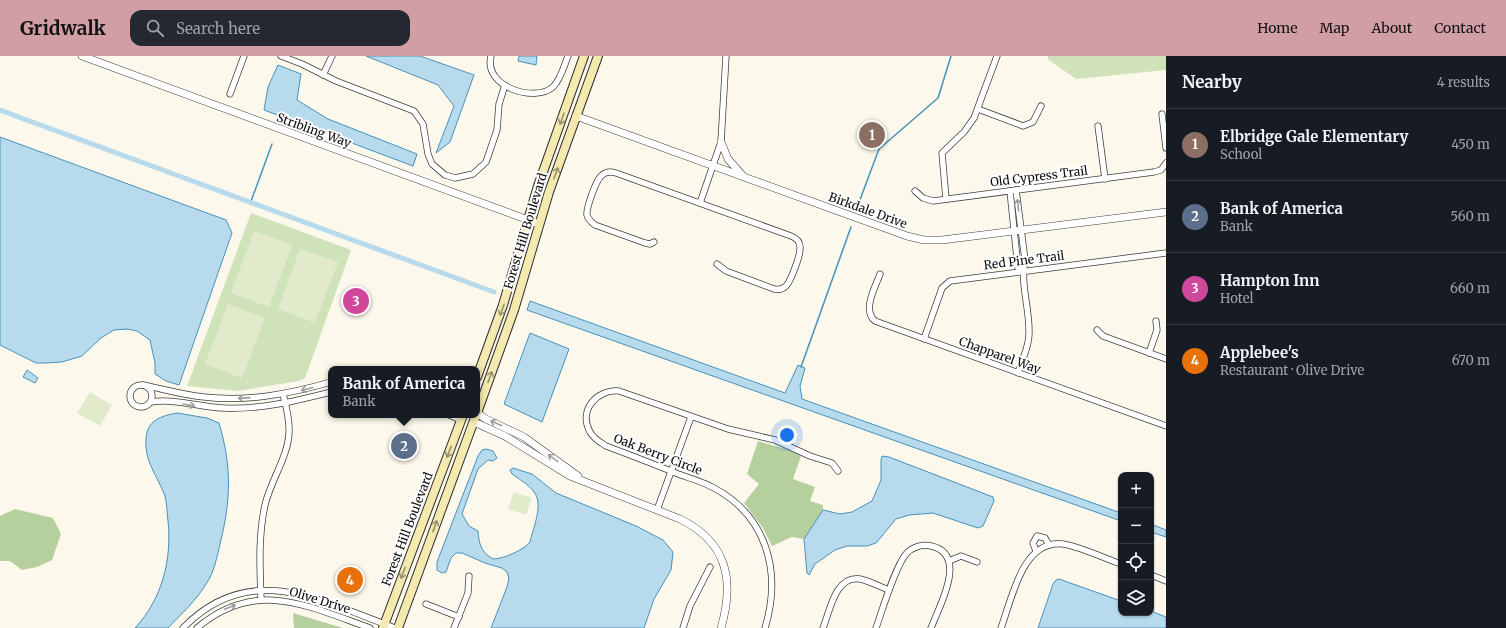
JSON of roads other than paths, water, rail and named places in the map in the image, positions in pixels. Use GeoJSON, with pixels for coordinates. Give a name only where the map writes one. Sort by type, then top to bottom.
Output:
{"type":"FeatureCollection","features":[{"type":"Feature","properties":{"kind":"main road","name":"Forest Hill Boulevard"},"geometry":{"type":"LineString","coordinates":[[480,369],[503,305],[527,220],[584,56]]}},
{"type":"Feature","properties":{"kind":"main road","name":"Forest Hill Boulevard"},"geometry":{"type":"LineString","coordinates":[[480,402],[514,310],[539,224],[598,56]]}},
{"type":"Feature","properties":{"kind":"main road"},"geometry":{"type":"LineString","coordinates":[[570,95],[573,110],[576,116]]}},
{"type":"Feature","properties":{"kind":"main road","name":"Forest Hill Boulevard"},"geometry":{"type":"LineString","coordinates":[[384,626],[463,418]]}},
{"type":"Feature","properties":{"kind":"main road"},"geometry":{"type":"LineString","coordinates":[[463,418],[466,443]]}},
{"type":"Feature","properties":{"kind":"main road","name":"Forest Hill Boulevard"},"geometry":{"type":"LineString","coordinates":[[398,628],[474,418]]}},
{"type":"Feature","properties":{"kind":"street","name":"Stribling Way"},"geometry":{"type":"LineString","coordinates":[[82,56],[539,224]]}},
{"type":"Feature","properties":{"kind":"street"},"geometry":{"type":"LineString","coordinates":[[230,94],[244,56]]}},
{"type":"Feature","properties":{"kind":"street"},"geometry":{"type":"LineString","coordinates":[[281,56],[302,64],[323,75],[414,111],[423,124],[428,154],[432,164],[445,175],[455,178],[473,174],[486,162],[497,130],[499,104],[505,86]]}},
{"type":"Feature","properties":{"kind":"street"},"geometry":{"type":"LineString","coordinates":[[323,75],[332,56]]}},
{"type":"Feature","properties":{"kind":"street"},"geometry":{"type":"LineString","coordinates":[[491,56],[490,65],[492,74],[498,82],[505,86],[532,94],[546,92],[558,81],[568,56]]}},
{"type":"Feature","properties":{"kind":"street"},"geometry":{"type":"LineString","coordinates":[[700,203],[714,167],[721,142],[726,56]]}},
{"type":"Feature","properties":{"kind":"street"},"geometry":{"type":"LineString","coordinates":[[946,199],[941,160],[942,154],[964,132],[978,109],[997,56]]}},
{"type":"Feature","properties":{"kind":"street"},"geometry":{"type":"LineString","coordinates":[[978,109],[1023,126],[1033,122],[1041,106]]}},
{"type":"Feature","properties":{"kind":"street"},"geometry":{"type":"LineString","coordinates":[[1162,114],[1166,148]]}},
{"type":"Feature","properties":{"kind":"street","name":"Birkdale Drive"},"geometry":{"type":"LineString","coordinates":[[576,116],[917,239],[942,240],[1166,212]]}},
{"type":"Feature","properties":{"kind":"street"},"geometry":{"type":"LineString","coordinates":[[1098,126],[1105,179]]}},
{"type":"Feature","properties":{"kind":"street"},"geometry":{"type":"LineString","coordinates":[[721,142],[728,159],[744,177]]}},
{"type":"Feature","properties":{"kind":"street","name":"Old Cypress Trail"},"geometry":{"type":"LineString","coordinates":[[915,191],[919,196],[927,200],[946,199],[1158,172],[1166,164]]}},
{"type":"Feature","properties":{"kind":"street"},"geometry":{"type":"LineString","coordinates":[[654,242],[650,244],[645,243],[594,225],[589,220],[587,214],[588,207],[598,180],[602,174],[609,172],[616,173],[700,203],[791,236],[796,239],[800,245],[800,252],[790,280],[787,285],[781,289],[774,289],[726,272],[717,264]]}},
{"type":"Feature","properties":{"kind":"street"},"geometry":{"type":"LineString","coordinates":[[1013,190],[1017,231],[1025,260],[1023,272],[1029,335],[1027,348],[1018,372]]}},
{"type":"Feature","properties":{"kind":"street","name":"Red Pine Trail"},"geometry":{"type":"LineString","coordinates":[[924,339],[942,288],[953,280],[1166,253]]}},
{"type":"Feature","properties":{"kind":"street","name":"Chapparel Way"},"geometry":{"type":"LineString","coordinates":[[880,274],[869,306],[871,316],[878,322],[1166,426]]}},
{"type":"Feature","properties":{"kind":"street"},"geometry":{"type":"LineString","coordinates":[[1149,353],[1157,330],[1156,321]]}},
{"type":"Feature","properties":{"kind":"street"},"geometry":{"type":"LineString","coordinates":[[1097,330],[1103,336],[1166,359]]}},
{"type":"Feature","properties":{"kind":"street"},"geometry":{"type":"LineString","coordinates":[[328,383],[264,397],[222,399],[203,397],[143,385],[133,388],[130,395],[131,402],[136,406],[141,407],[151,402],[163,400],[193,406],[230,409],[258,408],[285,404],[328,393]]}},
{"type":"Feature","properties":{"kind":"street"},"geometry":{"type":"LineString","coordinates":[[143,385],[150,390],[152,394],[151,402]]}},
{"type":"Feature","properties":{"kind":"street","name":"Oak Berry Circle"},"geometry":{"type":"LineString","coordinates":[[765,628],[772,596],[772,575],[768,554],[759,532],[740,508],[711,486],[606,446],[597,440],[587,426],[587,410],[598,396],[613,391],[732,431],[775,440],[832,463],[838,471]]}},
{"type":"Feature","properties":{"kind":"street"},"geometry":{"type":"LineString","coordinates":[[261,600],[259,562],[262,519],[268,492],[289,433],[283,394]]}},
{"type":"Feature","properties":{"kind":"street"},"geometry":{"type":"LineString","coordinates":[[657,510],[691,417]]}},
{"type":"Feature","properties":{"kind":"street"},"geometry":{"type":"LineString","coordinates":[[478,418],[570,476],[680,519],[696,528],[711,542],[721,558],[726,574],[729,593],[727,608],[721,628]]}},
{"type":"Feature","properties":{"kind":"street"},"geometry":{"type":"LineString","coordinates":[[1036,551],[1033,543],[1037,536],[1045,538],[1049,545]]}},
{"type":"Feature","properties":{"kind":"street"},"geometry":{"type":"LineString","coordinates":[[876,628],[903,558],[913,548],[924,545],[935,547],[944,553],[949,561],[950,576],[931,628]]}},
{"type":"Feature","properties":{"kind":"street"},"geometry":{"type":"LineString","coordinates":[[1001,628],[1024,566],[1036,551],[1049,545],[1069,546],[1118,563]]}},
{"type":"Feature","properties":{"kind":"street"},"geometry":{"type":"LineString","coordinates":[[949,561],[961,556],[977,562]]}},
{"type":"Feature","properties":{"kind":"street"},"geometry":{"type":"LineString","coordinates":[[683,628],[690,606],[710,567]]}},
{"type":"Feature","properties":{"kind":"street"},"geometry":{"type":"LineString","coordinates":[[454,628],[468,593],[469,576]]}},
{"type":"Feature","properties":{"kind":"street"},"geometry":{"type":"LineString","coordinates":[[1154,576],[1166,581]]}},
{"type":"Feature","properties":{"kind":"street"},"geometry":{"type":"LineString","coordinates":[[823,628],[838,588],[846,581],[859,579],[890,590]]}},
{"type":"Feature","properties":{"kind":"street","name":"Olive Drive"},"geometry":{"type":"LineString","coordinates":[[183,628],[205,609],[221,600],[241,593],[261,590],[277,590],[304,595],[384,626],[395,628]]}},
{"type":"Feature","properties":{"kind":"street","name":"Olive Drive"},"geometry":{"type":"LineString","coordinates":[[197,628],[226,608],[241,603],[261,600],[291,601],[370,628]]}},
{"type":"Feature","properties":{"kind":"street"},"geometry":{"type":"LineString","coordinates":[[426,604],[459,617]]}},
{"type":"Feature","properties":{"kind":"water"},"geometry":{"type":"Polygon","coordinates":[[[366,56],[420,56],[474,75],[450,142],[436,153],[454,106],[438,85],[366,56]]]}},
{"type":"Feature","properties":{"kind":"water"},"geometry":{"type":"Polygon","coordinates":[[[519,56],[537,56],[536,65],[518,61],[519,56]]]}},
{"type":"Feature","properties":{"kind":"water"},"geometry":{"type":"Polygon","coordinates":[[[278,65],[301,74],[297,100],[328,119],[417,154],[413,166],[264,110],[268,87],[278,65]]]}},
{"type":"Feature","properties":{"kind":"water"},"geometry":{"type":"Polygon","coordinates":[[[0,137],[226,220],[232,233],[179,385],[166,381],[155,374],[155,363],[150,340],[137,331],[127,329],[114,330],[101,338],[82,356],[62,362],[36,363],[0,345],[0,137]]]}},
{"type":"Feature","properties":{"kind":"water"},"geometry":{"type":"Polygon","coordinates":[[[530,301],[785,393],[798,365],[805,368],[800,386],[802,399],[1118,512],[1118,520],[527,310],[530,301]]]}},
{"type":"Feature","properties":{"kind":"water"},"geometry":{"type":"Polygon","coordinates":[[[530,333],[569,349],[542,422],[504,404],[530,333]]]}},
{"type":"Feature","properties":{"kind":"water"},"geometry":{"type":"Polygon","coordinates":[[[27,370],[38,378],[35,383],[23,377],[27,370]]]}},
{"type":"Feature","properties":{"kind":"water"},"geometry":{"type":"Polygon","coordinates":[[[177,413],[207,418],[219,423],[228,469],[228,498],[224,528],[209,580],[193,602],[168,628],[135,628],[152,605],[158,592],[166,564],[169,536],[166,499],[149,462],[146,447],[147,433],[149,427],[156,420],[177,413]]]}},
{"type":"Feature","properties":{"kind":"water"},"geometry":{"type":"Polygon","coordinates":[[[486,449],[493,451],[497,458],[493,461],[488,460],[478,469],[462,514],[469,526],[478,531],[481,547],[486,554],[493,559],[513,554],[527,545],[530,542],[537,516],[537,497],[524,482],[512,474],[510,470],[513,468],[532,474],[556,493],[636,526],[663,540],[673,552],[671,570],[654,599],[644,628],[491,628],[507,587],[509,578],[507,572],[502,568],[485,563],[462,553],[456,553],[451,558],[446,572],[442,573],[437,570],[437,562],[478,456],[482,450],[486,449]]]}},
{"type":"Feature","properties":{"kind":"water"},"geometry":{"type":"Polygon","coordinates":[[[882,456],[889,457],[993,497],[994,501],[983,526],[978,528],[933,513],[909,515],[896,519],[876,543],[867,546],[847,546],[835,550],[815,564],[809,575],[807,573],[804,539],[823,510],[840,514],[852,512],[872,501],[881,480],[882,456]]]}},
{"type":"Feature","properties":{"kind":"water"},"geometry":{"type":"Polygon","coordinates":[[[1154,525],[1166,530],[1166,537],[1154,533],[1154,525]]]}},
{"type":"Feature","properties":{"kind":"water"},"geometry":{"type":"Polygon","coordinates":[[[1059,579],[1118,600],[1118,616],[1154,616],[1154,612],[1166,617],[1166,628],[1038,628],[1053,584],[1059,579]]]}},
{"type":"Feature","properties":{"kind":"waterway"},"geometry":{"type":"LineString","coordinates":[[858,205],[879,149],[938,98],[951,56]]}},
{"type":"Feature","properties":{"kind":"waterway"},"geometry":{"type":"LineString","coordinates":[[0,110],[494,292]]}},
{"type":"Feature","properties":{"kind":"waterway"},"geometry":{"type":"LineString","coordinates":[[250,204],[272,144]]}},
{"type":"Feature","properties":{"kind":"waterway"},"geometry":{"type":"LineString","coordinates":[[801,367],[851,227]]}},
{"type":"Feature","properties":{"kind":"place","name":"Elbridge Gale Elementary"},"geometry":{"type":"Point","coordinates":[872,135]}},
{"type":"Feature","properties":{"kind":"place","name":"Hampton Inn"},"geometry":{"type":"Point","coordinates":[356,301]}},
{"type":"Feature","properties":{"kind":"place","name":"Bank of America"},"geometry":{"type":"Point","coordinates":[404,446]}},
{"type":"Feature","properties":{"kind":"place","name":"Applebee's"},"geometry":{"type":"Point","coordinates":[350,580]}}]}
